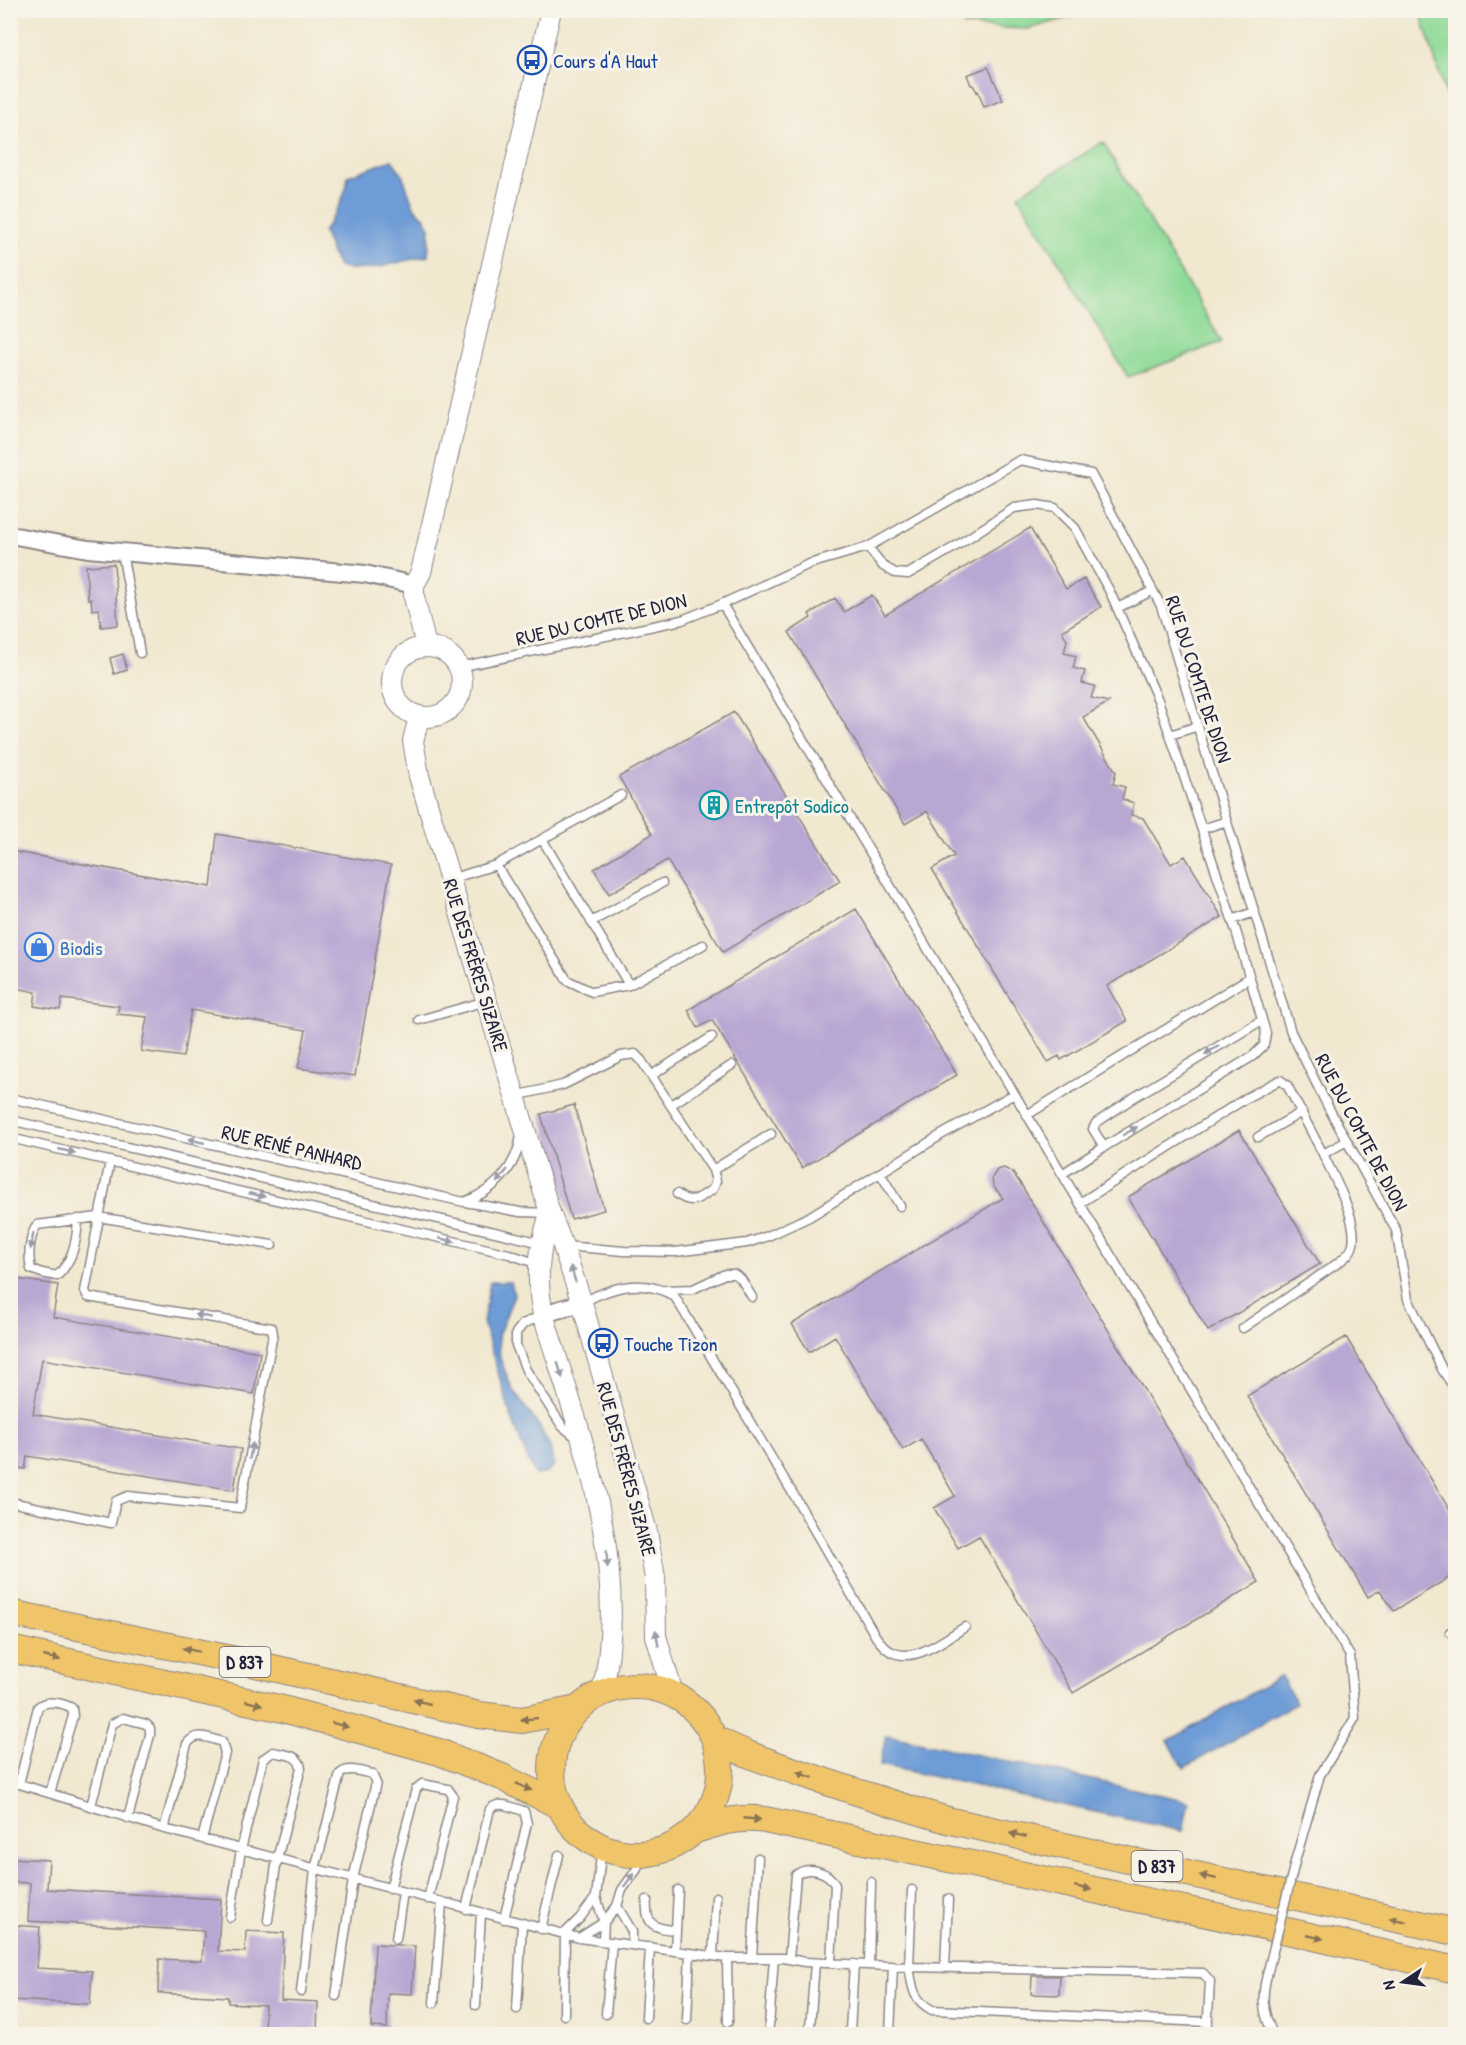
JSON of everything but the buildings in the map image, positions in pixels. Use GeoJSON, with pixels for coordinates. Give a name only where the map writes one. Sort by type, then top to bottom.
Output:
{"type":"FeatureCollection","features":[{"type":"Feature","properties":{"kind":"main road","name":"D 837"},"geometry":{"type":"LineString","coordinates":[[10,1613],[251,1663],[479,1715],[522,1720],[578,1709]]}},
{"type":"Feature","properties":{"kind":"main road","name":"D 837"},"geometry":{"type":"LineString","coordinates":[[10,1648],[284,1709],[439,1752],[502,1777],[560,1806]]}},
{"type":"Feature","properties":{"kind":"main road"},"geometry":{"type":"LineString","coordinates":[[625,1686],[650,1687],[673,1694],[690,1705],[704,1720],[714,1738],[720,1757],[720,1777],[716,1796],[708,1815],[696,1830],[680,1842],[661,1851],[641,1854],[621,1853],[602,1847],[585,1837],[560,1806],[554,1786],[552,1765],[556,1745],[565,1726],[578,1709],[602,1693],[625,1686]]}},
{"type":"Feature","properties":{"kind":"main road","name":"D 837"},"geometry":{"type":"LineString","coordinates":[[714,1738],[731,1747],[799,1773],[951,1821],[1455,1932]]}},
{"type":"Feature","properties":{"kind":"main road","name":"D 837"},"geometry":{"type":"LineString","coordinates":[[696,1830],[734,1818],[749,1817],[1301,1934],[1455,1970]]}},
{"type":"Feature","properties":{"kind":"street"},"geometry":{"type":"LineString","coordinates":[[426,646],[414,597],[414,585],[421,572],[551,10]]}},
{"type":"Feature","properties":{"kind":"street"},"geometry":{"type":"LineString","coordinates":[[10,535],[88,549],[365,574],[414,585]]}},
{"type":"Feature","properties":{"kind":"street"},"geometry":{"type":"LineString","coordinates":[[426,646],[439,649],[451,656],[459,668],[462,687],[454,705],[438,716],[419,717],[401,707],[392,689],[394,668],[406,653],[426,646]]}},
{"type":"Feature","properties":{"kind":"street","name":"RUE DES FRÈRES SIZAIRE"},"geometry":{"type":"LineString","coordinates":[[419,717],[413,741],[419,776],[550,1213],[582,1303],[646,1532],[655,1578],[656,1636],[673,1694]]}},
{"type":"Feature","properties":{"kind":"street","name":"RUE DES FRÈRES SIZAIRE"},"geometry":{"type":"LineString","coordinates":[[550,1213],[541,1243],[538,1293],[593,1481],[606,1558],[610,1603],[608,1657],[602,1693]]}},
{"type":"Feature","properties":{"kind":"street"},"geometry":{"type":"LineString","coordinates":[[543,1314],[582,1303]]}},
{"type":"Feature","properties":{"kind":"lane","name":"RUE DU COMTE DE DION"},"geometry":{"type":"LineString","coordinates":[[459,668],[682,620],[809,564],[868,547],[1020,460],[1091,474],[1161,606],[1291,1032],[1396,1230],[1408,1299],[1443,1371],[1455,1390]]}},
{"type":"Feature","properties":{"kind":"lane"},"geometry":{"type":"LineString","coordinates":[[868,547],[883,566],[895,573],[908,574],[1014,508],[1037,505],[1055,508],[1075,528],[1117,608],[1158,700],[1232,920],[1266,1033],[1264,1045],[1253,1056],[1062,1174]]}},
{"type":"Feature","properties":{"kind":"lane"},"geometry":{"type":"LineString","coordinates":[[122,552],[140,652]]}},
{"type":"Feature","properties":{"kind":"lane"},"geometry":{"type":"LineString","coordinates":[[1117,608],[1152,591]]}},
{"type":"Feature","properties":{"kind":"lane"},"geometry":{"type":"LineString","coordinates":[[722,604],[1350,1656],[1355,1718],[1320,1775],[1296,1858],[1263,1991],[1266,2022],[1273,2034]]}},
{"type":"Feature","properties":{"kind":"lane"},"geometry":{"type":"LineString","coordinates":[[1170,735],[1198,726]]}},
{"type":"Feature","properties":{"kind":"lane"},"geometry":{"type":"LineString","coordinates":[[450,879],[496,865],[621,795]]}},
{"type":"Feature","properties":{"kind":"lane"},"geometry":{"type":"LineString","coordinates":[[1202,829],[1227,821]]}},
{"type":"Feature","properties":{"kind":"lane"},"geometry":{"type":"LineString","coordinates":[[542,839],[629,985]]}},
{"type":"Feature","properties":{"kind":"lane"},"geometry":{"type":"LineString","coordinates":[[496,865],[567,980],[592,992],[629,985],[703,945]]}},
{"type":"Feature","properties":{"kind":"lane"},"geometry":{"type":"LineString","coordinates":[[591,922],[662,883]]}},
{"type":"Feature","properties":{"kind":"lane"},"geometry":{"type":"LineString","coordinates":[[1232,920],[1254,912]]}},
{"type":"Feature","properties":{"kind":"lane"},"geometry":{"type":"LineString","coordinates":[[1027,1115],[1249,978]]}},
{"type":"Feature","properties":{"kind":"lane"},"geometry":{"type":"LineString","coordinates":[[419,1020],[486,1001]]}},
{"type":"Feature","properties":{"kind":"lane"},"geometry":{"type":"LineString","coordinates":[[1104,1147],[1094,1129],[1096,1123],[1262,1020]]}},
{"type":"Feature","properties":{"kind":"lane"},"geometry":{"type":"LineString","coordinates":[[652,1075],[712,1037]]}},
{"type":"Feature","properties":{"kind":"lane"},"geometry":{"type":"LineString","coordinates":[[515,1097],[563,1085],[597,1066],[626,1054],[634,1054],[652,1075],[713,1170],[716,1181],[713,1189],[690,1201],[684,1200],[677,1194]]}},
{"type":"Feature","properties":{"kind":"lane"},"geometry":{"type":"LineString","coordinates":[[671,1105],[732,1065]]}},
{"type":"Feature","properties":{"kind":"lane"},"geometry":{"type":"LineString","coordinates":[[1080,1203],[1248,1097],[1281,1080],[1287,1085],[1302,1112],[1348,1211],[1353,1227],[1353,1245],[1347,1256],[1335,1265],[1242,1328]]}},
{"type":"Feature","properties":{"kind":"lane"},"geometry":{"type":"LineString","coordinates":[[10,1120],[541,1243],[624,1251],[675,1252],[747,1243],[793,1225],[941,1135],[1014,1094]]}},
{"type":"Feature","properties":{"kind":"lane","name":"RUE RENÉ PANHARD"},"geometry":{"type":"LineString","coordinates":[[10,1098],[464,1202],[520,1212],[550,1213]]}},
{"type":"Feature","properties":{"kind":"lane"},"geometry":{"type":"LineString","coordinates":[[1258,1137],[1302,1112]]}},
{"type":"Feature","properties":{"kind":"lane"},"geometry":{"type":"LineString","coordinates":[[464,1202],[482,1196],[497,1183],[519,1148],[524,1124]]}},
{"type":"Feature","properties":{"kind":"lane"},"geometry":{"type":"LineString","coordinates":[[713,1170],[771,1134]]}},
{"type":"Feature","properties":{"kind":"lane"},"geometry":{"type":"LineString","coordinates":[[10,1138],[509,1254],[538,1264]]}},
{"type":"Feature","properties":{"kind":"lane"},"geometry":{"type":"LineString","coordinates":[[1323,1154],[1347,1141]]}},
{"type":"Feature","properties":{"kind":"lane"},"geometry":{"type":"LineString","coordinates":[[10,1502],[111,1523],[116,1501],[128,1496],[240,1508],[273,1334],[272,1328],[88,1297],[85,1291],[110,1161]]}},
{"type":"Feature","properties":{"kind":"lane"},"geometry":{"type":"LineString","coordinates":[[880,1173],[900,1206]]}},
{"type":"Feature","properties":{"kind":"lane"},"geometry":{"type":"LineString","coordinates":[[78,1219],[75,1247],[64,1270],[57,1276],[31,1269],[29,1259],[33,1231],[37,1225],[78,1219],[272,1245]]}},
{"type":"Feature","properties":{"kind":"lane"},"geometry":{"type":"LineString","coordinates":[[665,1290],[693,1289],[725,1274],[734,1274],[741,1279],[752,1297]]}},
{"type":"Feature","properties":{"kind":"lane"},"geometry":{"type":"LineString","coordinates":[[582,1303],[618,1287],[651,1285],[675,1297],[876,1637],[890,1651],[907,1655],[921,1652],[965,1627]]}},
{"type":"Feature","properties":{"kind":"lane"},"geometry":{"type":"LineString","coordinates":[[543,1314],[523,1324],[516,1333],[516,1345],[526,1370],[562,1426],[582,1441]]}},
{"type":"Feature","properties":{"kind":"lane"},"geometry":{"type":"LineString","coordinates":[[50,1793],[73,1716],[72,1708],[69,1706],[47,1702],[38,1707],[14,1783],[164,1829],[522,1924],[579,1938],[607,1942],[727,1958],[774,1958],[831,1964],[1203,1973],[1210,1981],[1207,2034]]}},
{"type":"Feature","properties":{"kind":"lane"},"geometry":{"type":"LineString","coordinates":[[91,1806],[112,1724],[123,1718],[146,1724],[150,1728],[150,1735],[128,1818]]}},
{"type":"Feature","properties":{"kind":"lane"},"geometry":{"type":"LineString","coordinates":[[164,1829],[187,1744],[192,1737],[198,1736],[222,1742],[225,1753],[202,1839]]}},
{"type":"Feature","properties":{"kind":"lane"},"geometry":{"type":"LineString","coordinates":[[230,1917],[242,1850],[264,1759],[273,1752],[297,1758],[300,1761],[300,1768],[277,1859],[268,1920]]}},
{"type":"Feature","properties":{"kind":"lane"},"geometry":{"type":"LineString","coordinates":[[302,1992],[315,1869],[340,1774],[349,1769],[372,1774],[376,1783],[353,1879],[336,1995]]}},
{"type":"Feature","properties":{"kind":"lane"},"geometry":{"type":"LineString","coordinates":[[390,1889],[416,1789],[422,1784],[448,1789],[453,1796],[428,1899]]}},
{"type":"Feature","properties":{"kind":"lane"},"geometry":{"type":"LineString","coordinates":[[466,1909],[490,1809],[495,1804],[500,1804],[524,1811],[526,1823],[504,1919]]}},
{"type":"Feature","properties":{"kind":"lane"},"geometry":{"type":"LineString","coordinates":[[602,1847],[596,1897],[604,1922],[607,1942],[606,2014]]}},
{"type":"Feature","properties":{"kind":"lane"},"geometry":{"type":"LineString","coordinates":[[579,1938],[604,1922],[617,1906],[622,1890],[637,1869],[641,1854]]}},
{"type":"Feature","properties":{"kind":"lane"},"geometry":{"type":"LineString","coordinates":[[542,1929],[559,1855]]}},
{"type":"Feature","properties":{"kind":"lane"},"geometry":{"type":"LineString","coordinates":[[752,1958],[758,1858]]}},
{"type":"Feature","properties":{"kind":"lane"},"geometry":{"type":"LineString","coordinates":[[789,1959],[796,1875],[801,1870],[807,1870],[825,1873],[832,1878],[835,1885],[831,1964]]}},
{"type":"Feature","properties":{"kind":"lane"},"geometry":{"type":"LineString","coordinates":[[869,1965],[871,1882]]}},
{"type":"Feature","properties":{"kind":"lane"},"geometry":{"type":"LineString","coordinates":[[675,1951],[678,1890]]}},
{"type":"Feature","properties":{"kind":"lane"},"geometry":{"type":"LineString","coordinates":[[912,1890],[909,1967],[912,1988],[919,2003],[932,2010],[1208,2022]]}},
{"type":"Feature","properties":{"kind":"lane"},"geometry":{"type":"LineString","coordinates":[[396,1939],[403,1892]]}},
{"type":"Feature","properties":{"kind":"lane"},"geometry":{"type":"LineString","coordinates":[[564,2015],[565,1933],[596,1897]]}},
{"type":"Feature","properties":{"kind":"lane"},"geometry":{"type":"LineString","coordinates":[[713,1956],[716,1897]]}},
{"type":"Feature","properties":{"kind":"lane"},"geometry":{"type":"LineString","coordinates":[[945,1968],[948,1899]]}},
{"type":"Feature","properties":{"kind":"lane"},"geometry":{"type":"LineString","coordinates":[[647,1900],[646,1910],[650,1922],[660,1930],[676,1930]]}},
{"type":"Feature","properties":{"kind":"lane"},"geometry":{"type":"LineString","coordinates":[[434,2003],[442,1903]]}},
{"type":"Feature","properties":{"kind":"lane"},"geometry":{"type":"LineString","coordinates":[[617,1906],[632,1931],[632,1945]]}},
{"type":"Feature","properties":{"kind":"lane"},"geometry":{"type":"LineString","coordinates":[[476,2006],[481,1913]]}},
{"type":"Feature","properties":{"kind":"lane"},"geometry":{"type":"LineString","coordinates":[[517,2009],[522,1924]]}},
{"type":"Feature","properties":{"kind":"lane"},"geometry":{"type":"LineString","coordinates":[[645,2018],[650,1947]]}},
{"type":"Feature","properties":{"kind":"lane"},"geometry":{"type":"LineString","coordinates":[[687,2020],[690,1953]]}},
{"type":"Feature","properties":{"kind":"lane"},"geometry":{"type":"LineString","coordinates":[[727,1958],[728,2022]]}},
{"type":"Feature","properties":{"kind":"lane"},"geometry":{"type":"LineString","coordinates":[[769,2026],[774,1958]]}},
{"type":"Feature","properties":{"kind":"lane"},"geometry":{"type":"LineString","coordinates":[[810,2028],[815,1963]]}},
{"type":"Feature","properties":{"kind":"lane"},"geometry":{"type":"LineString","coordinates":[[850,2031],[854,1964]]}},
{"type":"Feature","properties":{"kind":"lane"},"geometry":{"type":"LineString","coordinates":[[890,2034],[893,1966]]}},
{"type":"Feature","properties":{"kind":"green space"},"geometry":{"type":"Polygon","coordinates":[[[961,10],[1094,11],[1028,29],[964,26],[961,10]]]}},
{"type":"Feature","properties":{"kind":"green space"},"geometry":{"type":"Polygon","coordinates":[[[1420,11],[1455,11],[1455,125],[1420,11]]]}},
{"type":"Feature","properties":{"kind":"green space"},"geometry":{"type":"Polygon","coordinates":[[[1103,142],[1222,342],[1128,377],[1018,195],[1103,142]]]}},
{"type":"Feature","properties":{"kind":"water"},"geometry":{"type":"Polygon","coordinates":[[[392,160],[402,174],[414,207],[425,218],[430,228],[428,256],[372,268],[338,267],[323,232],[342,199],[348,176],[392,160]]]}},
{"type":"Feature","properties":{"kind":"water"},"geometry":{"type":"Polygon","coordinates":[[[490,1282],[511,1282],[514,1295],[498,1336],[500,1358],[512,1389],[539,1426],[550,1447],[554,1465],[547,1473],[536,1475],[528,1461],[511,1416],[483,1322],[490,1282]]]}},
{"type":"Feature","properties":{"kind":"water"},"geometry":{"type":"Polygon","coordinates":[[[1281,1676],[1296,1703],[1184,1768],[1168,1741],[1281,1676]]]}},
{"type":"Feature","properties":{"kind":"water"},"geometry":{"type":"Polygon","coordinates":[[[886,1735],[1189,1801],[1183,1831],[880,1765],[886,1735]]]}},
{"type":"Feature","properties":{"kind":"place","name":"Cours d'A Haut"},"geometry":{"type":"Point","coordinates":[532,60]}},
{"type":"Feature","properties":{"kind":"place","name":"Entrepôt Sodico"},"geometry":{"type":"Point","coordinates":[714,805]}},
{"type":"Feature","properties":{"kind":"place","name":"Biodis"},"geometry":{"type":"Point","coordinates":[39,947]}},
{"type":"Feature","properties":{"kind":"place","name":"Touche Tizon"},"geometry":{"type":"Point","coordinates":[603,1343]}}]}
